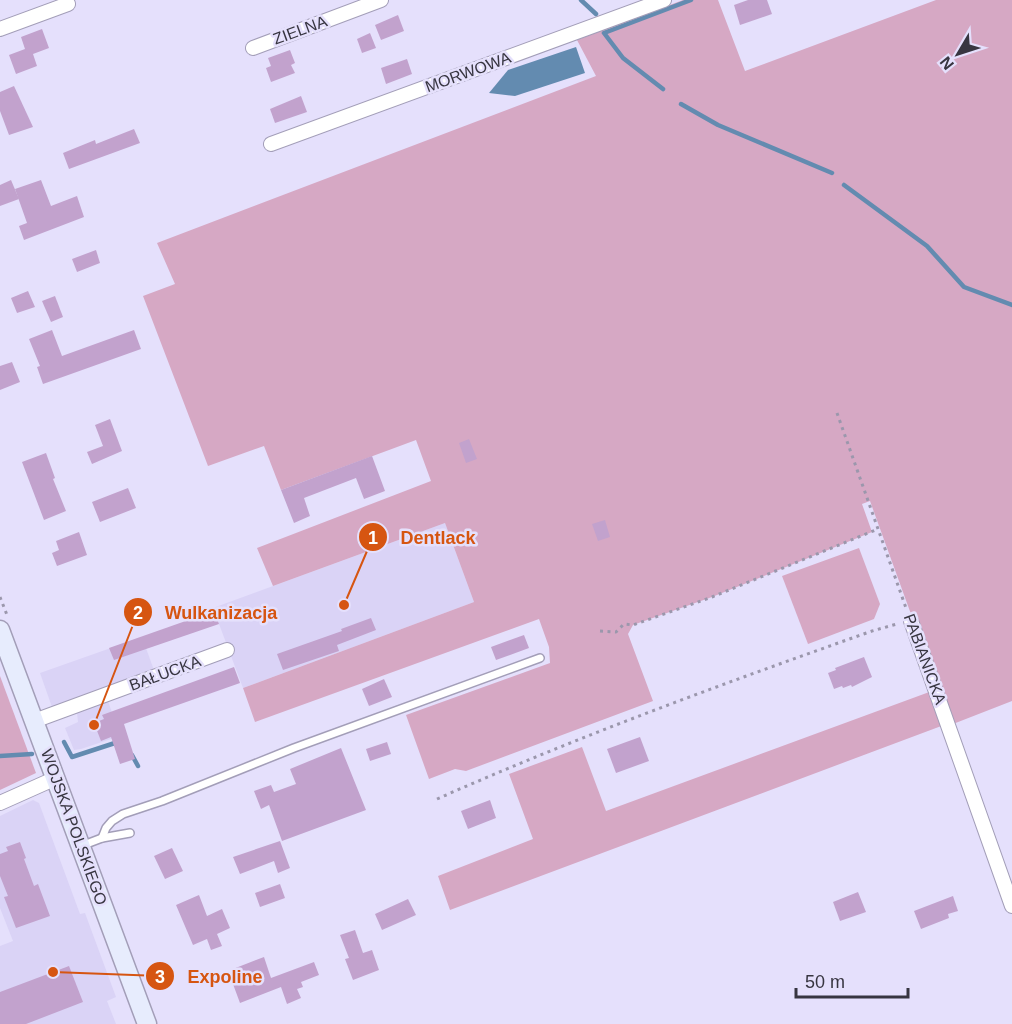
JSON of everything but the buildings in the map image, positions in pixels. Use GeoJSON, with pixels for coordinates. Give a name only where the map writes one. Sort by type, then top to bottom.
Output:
{"type":"FeatureCollection","features":[{"type":"Feature","properties":{"kind":"main road","name":"WOJSKA POLSKIEGO"},"geometry":{"type":"LineString","coordinates":[[0,630],[147,1024]]}},
{"type":"Feature","properties":{"kind":"street","name":"ZIELNA"},"geometry":{"type":"LineString","coordinates":[[253,48],[381,0]]}},
{"type":"Feature","properties":{"kind":"street","name":"MORWOWA"},"geometry":{"type":"LineString","coordinates":[[271,144],[664,0]]}},
{"type":"Feature","properties":{"kind":"street"},"geometry":{"type":"LineString","coordinates":[[0,29],[68,4]]}},
{"type":"Feature","properties":{"kind":"street","name":"PABIANICKA"},"geometry":{"type":"LineString","coordinates":[[911,621],[1012,906]]}},
{"type":"Feature","properties":{"kind":"street","name":"BAŁUCKA"},"geometry":{"type":"LineString","coordinates":[[34,721],[228,650]]}},
{"type":"Feature","properties":{"kind":"street"},"geometry":{"type":"LineString","coordinates":[[0,803],[56,778]]}},
{"type":"Feature","properties":{"kind":"lane"},"geometry":{"type":"LineString","coordinates":[[102,838],[105,828],[123,814],[162,801],[294,748],[540,658]]}},
{"type":"Feature","properties":{"kind":"lane"},"geometry":{"type":"LineString","coordinates":[[81,846],[102,838],[130,833]]}},
{"type":"Feature","properties":{"kind":"path","name":"PABIANICKA"},"geometry":{"type":"LineString","coordinates":[[837,413],[911,621]]}},
{"type":"Feature","properties":{"kind":"path"},"geometry":{"type":"LineString","coordinates":[[600,631],[616,632],[624,624],[633,625],[712,597],[878,530]]}},
{"type":"Feature","properties":{"kind":"path"},"geometry":{"type":"LineString","coordinates":[[437,799],[497,772],[675,701],[872,631],[911,621]]}},
{"type":"Feature","properties":{"kind":"shaded area"},"geometry":{"type":"Polygon","coordinates":[[[683,0],[718,0],[745,71],[936,0],[1012,0],[1012,701],[953,724],[870,501],[862,504],[872,532],[712,597],[633,625],[628,634],[653,701],[466,771],[455,769],[429,779],[406,715],[550,663],[549,647],[539,619],[255,722],[243,688],[474,602],[445,523],[273,586],[257,548],[431,481],[416,440],[281,490],[264,446],[208,466],[143,296],[175,284],[157,243],[596,76],[577,40],[683,0]]]}},
{"type":"Feature","properties":{"kind":"shaded area"},"geometry":{"type":"Polygon","coordinates":[[[445,523],[474,602],[243,688],[213,608],[445,523]]]}},
{"type":"Feature","properties":{"kind":"shaded area"},"geometry":{"type":"Polygon","coordinates":[[[859,548],[880,604],[874,619],[808,644],[782,576],[859,548]]]}},
{"type":"Feature","properties":{"kind":"shaded area"},"geometry":{"type":"Polygon","coordinates":[[[142,637],[155,673],[53,710],[40,673],[142,637]]]}},
{"type":"Feature","properties":{"kind":"shaded area"},"geometry":{"type":"Polygon","coordinates":[[[0,676],[36,773],[0,790],[0,676]]]}},
{"type":"Feature","properties":{"kind":"shaded area"},"geometry":{"type":"Polygon","coordinates":[[[932,691],[944,725],[450,910],[438,876],[533,839],[509,774],[582,747],[606,811],[932,691]]]}},
{"type":"Feature","properties":{"kind":"shaded area"},"geometry":{"type":"Polygon","coordinates":[[[108,701],[120,736],[74,750],[65,728],[78,722],[77,713],[108,701]]]}},
{"type":"Feature","properties":{"kind":"shaded area"},"geometry":{"type":"Polygon","coordinates":[[[33,800],[39,803],[80,914],[85,913],[116,997],[107,1001],[116,1024],[0,1024],[0,946],[13,941],[0,908],[0,816],[33,800]]]}},
{"type":"Feature","properties":{"kind":"water"},"geometry":{"type":"Polygon","coordinates":[[[576,47],[585,73],[515,96],[489,93],[508,70],[576,47]]]}},
{"type":"Feature","properties":{"kind":"waterway"},"geometry":{"type":"LineString","coordinates":[[581,0],[596,14]]}},
{"type":"Feature","properties":{"kind":"waterway"},"geometry":{"type":"LineString","coordinates":[[663,89],[623,58],[604,33],[691,0]]}},
{"type":"Feature","properties":{"kind":"waterway"},"geometry":{"type":"LineString","coordinates":[[681,104],[718,125],[832,173]]}},
{"type":"Feature","properties":{"kind":"waterway"},"geometry":{"type":"LineString","coordinates":[[844,185],[927,246],[964,287],[1012,305]]}},
{"type":"Feature","properties":{"kind":"waterway"},"geometry":{"type":"LineString","coordinates":[[64,742],[72,757],[118,742]]}},
{"type":"Feature","properties":{"kind":"waterway"},"geometry":{"type":"LineString","coordinates":[[0,756],[32,754]]}},
{"type":"Feature","properties":{"kind":"waterway"},"geometry":{"type":"LineString","coordinates":[[132,755],[138,766]]}},
{"type":"Feature","properties":{"kind":"place","name":"Dentlack"},"geometry":{"type":"Point","coordinates":[344,605]}},
{"type":"Feature","properties":{"kind":"place","name":"Wulkanizacja"},"geometry":{"type":"Point","coordinates":[94,725]}},
{"type":"Feature","properties":{"kind":"place","name":"Expoline"},"geometry":{"type":"Point","coordinates":[53,972]}}]}
